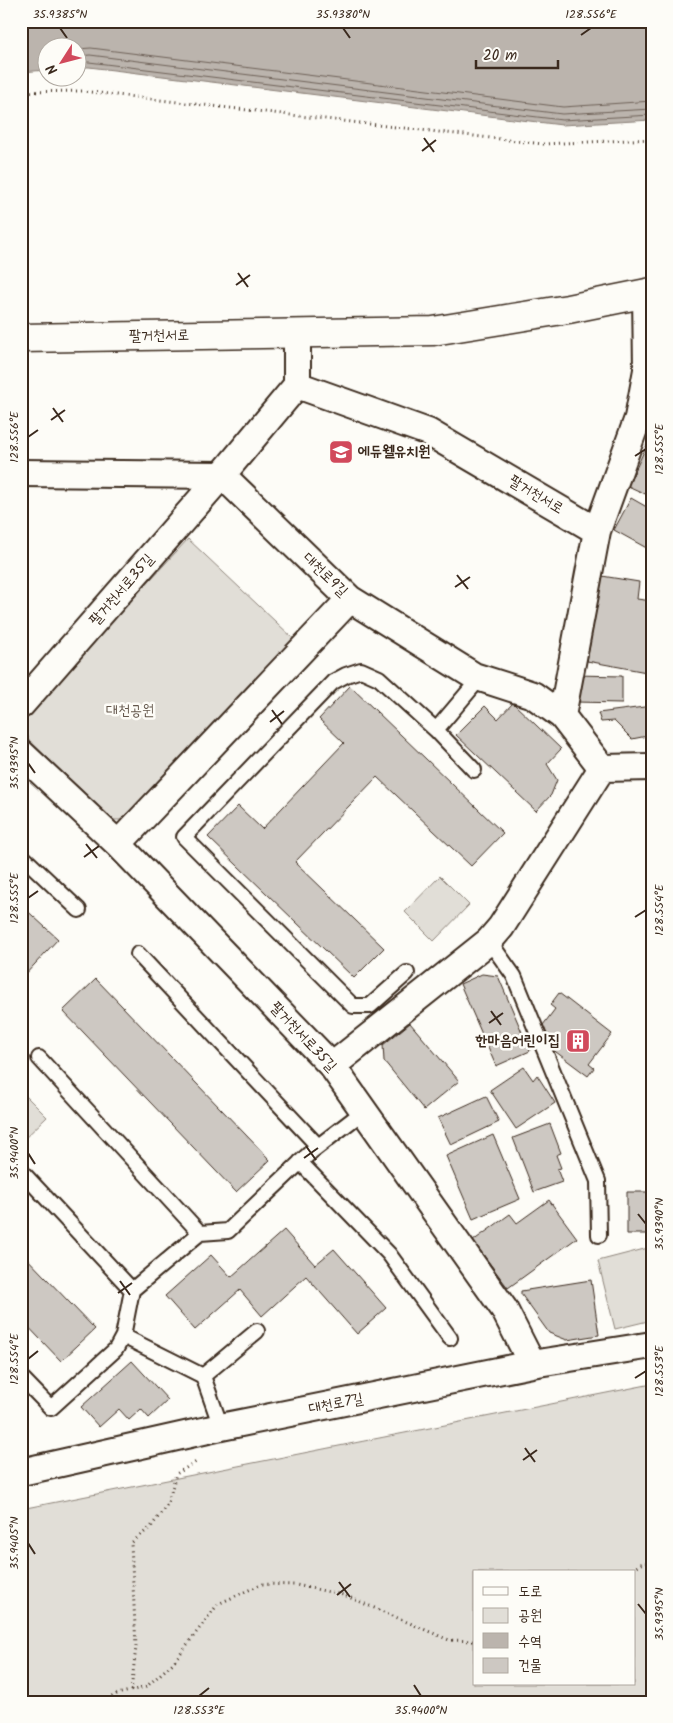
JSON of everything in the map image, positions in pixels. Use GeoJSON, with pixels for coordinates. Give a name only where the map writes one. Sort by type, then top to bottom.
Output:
{"type":"FeatureCollection","features":[{"type":"Feature","properties":{"kind":"main road","name":"팔거천서로"},"geometry":{"type":"LineString","coordinates":[[21,338],[433,331],[568,309],[649,292]]}},
{"type":"Feature","properties":{"kind":"street","name":"팔거천서로"},"geometry":{"type":"LineString","coordinates":[[297,385],[428,432],[597,531],[638,418],[647,370],[649,292]]}},
{"type":"Feature","properties":{"kind":"street"},"geometry":{"type":"LineString","coordinates":[[297,334],[297,385]]}},
{"type":"Feature","properties":{"kind":"street","name":"팔거천서로35길"},"geometry":{"type":"LineString","coordinates":[[21,705],[222,475],[297,385]]}},
{"type":"Feature","properties":{"kind":"street"},"geometry":{"type":"LineString","coordinates":[[21,473],[222,475]]}},
{"type":"Feature","properties":{"kind":"street","name":"대천로9길"},"geometry":{"type":"LineString","coordinates":[[222,475],[350,599],[474,676],[533,695],[562,716],[602,768]]}},
{"type":"Feature","properties":{"kind":"street"},"geometry":{"type":"LineString","coordinates":[[562,716],[597,531]]}},
{"type":"Feature","properties":{"kind":"street"},"geometry":{"type":"LineString","coordinates":[[118,844],[350,599]]}},
{"type":"Feature","properties":{"kind":"street","name":"팔거천서로35길"},"geometry":{"type":"LineString","coordinates":[[21,753],[118,844],[332,1066],[504,1309],[532,1364]]}},
{"type":"Feature","properties":{"kind":"street"},"geometry":{"type":"LineString","coordinates":[[332,1066],[495,934],[602,768],[652,767]]}},
{"type":"Feature","properties":{"kind":"street","name":"대천로7길"},"geometry":{"type":"LineString","coordinates":[[21,1472],[217,1428],[532,1364],[652,1345]]}},
{"type":"Feature","properties":{"kind":"lane"},"geometry":{"type":"LineString","coordinates":[[407,974],[370,1006],[353,1006],[184,837],[333,682],[361,670],[379,678],[436,730],[474,770]]}},
{"type":"Feature","properties":{"kind":"lane"},"geometry":{"type":"LineString","coordinates":[[436,730],[480,678]]}},
{"type":"Feature","properties":{"kind":"lane"},"geometry":{"type":"LineString","coordinates":[[21,855],[79,910]]}},
{"type":"Feature","properties":{"kind":"lane"},"geometry":{"type":"LineString","coordinates":[[495,934],[598,1181],[599,1235]]}},
{"type":"Feature","properties":{"kind":"lane"},"geometry":{"type":"LineString","coordinates":[[138,954],[318,1146]]}},
{"type":"Feature","properties":{"kind":"lane"},"geometry":{"type":"LineString","coordinates":[[39,1058],[200,1233]]}},
{"type":"Feature","properties":{"kind":"lane"},"geometry":{"type":"LineString","coordinates":[[21,1377],[51,1408],[116,1349],[123,1336],[132,1290],[200,1233],[228,1231],[318,1146],[364,1111]]}},
{"type":"Feature","properties":{"kind":"lane"},"geometry":{"type":"LineString","coordinates":[[300,1162],[389,1254],[450,1338]]}},
{"type":"Feature","properties":{"kind":"lane"},"geometry":{"type":"LineString","coordinates":[[21,1171],[132,1290]]}},
{"type":"Feature","properties":{"kind":"lane"},"geometry":{"type":"LineString","coordinates":[[203,1376],[257,1331]]}},
{"type":"Feature","properties":{"kind":"lane"},"geometry":{"type":"LineString","coordinates":[[123,1336],[203,1376],[217,1428]]}},
{"type":"Feature","properties":{"kind":"path"},"geometry":{"type":"LineString","coordinates":[[21,92],[82,90],[543,144],[652,140]]}},
{"type":"Feature","properties":{"kind":"path"},"geometry":{"type":"LineString","coordinates":[[131,1691],[136,1647],[131,1543],[151,1527],[168,1504],[176,1474],[202,1458],[217,1428]]}},
{"type":"Feature","properties":{"kind":"path"},"geometry":{"type":"LineString","coordinates":[[631,1570],[641,1564],[652,1561]]}},
{"type":"Feature","properties":{"kind":"path"},"geometry":{"type":"LineString","coordinates":[[103,1702],[117,1694],[146,1687],[173,1663],[218,1604],[262,1584],[296,1585],[344,1595],[449,1640],[473,1641]]}},
{"type":"Feature","properties":{"kind":"green space","name":"대천공원"},"geometry":{"type":"Polygon","coordinates":[[[188,539],[294,639],[124,820],[113,820],[29,740],[25,726],[28,712],[188,539]]]}},
{"type":"Feature","properties":{"kind":"green space"},"geometry":{"type":"Polygon","coordinates":[[[440,876],[469,905],[434,941],[405,912],[440,876]]]}},
{"type":"Feature","properties":{"kind":"green space"},"geometry":{"type":"Polygon","coordinates":[[[21,1091],[47,1117],[21,1142],[21,1091]]]}},
{"type":"Feature","properties":{"kind":"green space"},"geometry":{"type":"Polygon","coordinates":[[[652,1247],[652,1320],[615,1329],[598,1261],[652,1247]]]}},
{"type":"Feature","properties":{"kind":"green space"},"geometry":{"type":"Polygon","coordinates":[[[652,1384],[652,1702],[21,1702],[21,1509],[652,1384]]]}},
{"type":"Feature","properties":{"kind":"water"},"geometry":{"type":"Polygon","coordinates":[[[21,21],[652,21],[652,120],[562,125],[88,67],[88,38],[38,38],[38,71],[21,72],[21,21]]]}},
{"type":"Feature","properties":{"kind":"building"},"geometry":{"type":"Polygon","coordinates":[[[652,410],[652,431],[647,430],[652,410]]]}},
{"type":"Feature","properties":{"kind":"building"},"geometry":{"type":"Polygon","coordinates":[[[652,436],[652,497],[628,486],[652,436]]]}},
{"type":"Feature","properties":{"kind":"building"},"geometry":{"type":"Polygon","coordinates":[[[631,498],[652,510],[652,551],[614,530],[631,498]]]}},
{"type":"Feature","properties":{"kind":"building"},"geometry":{"type":"Polygon","coordinates":[[[602,576],[639,582],[637,599],[652,601],[652,673],[587,661],[602,576]]]}},
{"type":"Feature","properties":{"kind":"building"},"geometry":{"type":"Polygon","coordinates":[[[576,675],[622,676],[622,703],[576,702],[576,675]]]}},
{"type":"Feature","properties":{"kind":"building"},"geometry":{"type":"Polygon","coordinates":[[[350,686],[503,833],[471,866],[377,777],[295,862],[384,948],[354,978],[208,837],[238,806],[262,829],[344,743],[319,719],[350,686]]]}},
{"type":"Feature","properties":{"kind":"building"},"geometry":{"type":"Polygon","coordinates":[[[513,703],[561,749],[547,764],[557,780],[551,795],[536,811],[456,735],[485,706],[498,719],[513,703]]]}},
{"type":"Feature","properties":{"kind":"building"},"geometry":{"type":"Polygon","coordinates":[[[652,706],[652,735],[632,739],[614,721],[601,722],[598,713],[652,706]]]}},
{"type":"Feature","properties":{"kind":"building"},"geometry":{"type":"Polygon","coordinates":[[[21,905],[58,939],[23,977],[21,975],[21,905]]]}},
{"type":"Feature","properties":{"kind":"building"},"geometry":{"type":"Polygon","coordinates":[[[482,974],[498,976],[530,1051],[496,1066],[460,984],[482,974]]]}},
{"type":"Feature","properties":{"kind":"building"},"geometry":{"type":"Polygon","coordinates":[[[96,979],[270,1160],[236,1192],[63,1011],[96,979]]]}},
{"type":"Feature","properties":{"kind":"building","name":"한마음어린이집"},"geometry":{"type":"Polygon","coordinates":[[[559,993],[612,1034],[589,1064],[594,1068],[588,1076],[552,1049],[543,1025],[555,1009],[550,1005],[559,993]]]}},
{"type":"Feature","properties":{"kind":"building"},"geometry":{"type":"Polygon","coordinates":[[[410,1023],[459,1081],[424,1110],[384,1061],[383,1045],[410,1023]]]}},
{"type":"Feature","properties":{"kind":"building"},"geometry":{"type":"Polygon","coordinates":[[[524,1067],[533,1080],[537,1075],[555,1103],[516,1129],[490,1090],[524,1067]]]}},
{"type":"Feature","properties":{"kind":"building"},"geometry":{"type":"Polygon","coordinates":[[[486,1096],[499,1122],[451,1145],[438,1118],[486,1096]]]}},
{"type":"Feature","properties":{"kind":"building"},"geometry":{"type":"Polygon","coordinates":[[[550,1124],[561,1153],[556,1155],[561,1168],[557,1169],[562,1182],[534,1192],[513,1138],[550,1124]]]}},
{"type":"Feature","properties":{"kind":"building"},"geometry":{"type":"Polygon","coordinates":[[[493,1135],[520,1199],[473,1219],[446,1156],[493,1135]]]}},
{"type":"Feature","properties":{"kind":"building"},"geometry":{"type":"Polygon","coordinates":[[[627,1192],[652,1192],[652,1234],[627,1234],[627,1192]]]}},
{"type":"Feature","properties":{"kind":"building"},"geometry":{"type":"Polygon","coordinates":[[[549,1200],[577,1238],[508,1288],[473,1241],[510,1214],[517,1223],[549,1200]]]}},
{"type":"Feature","properties":{"kind":"building"},"geometry":{"type":"Polygon","coordinates":[[[284,1230],[315,1265],[334,1249],[386,1308],[357,1334],[306,1276],[262,1316],[240,1290],[195,1330],[165,1296],[211,1255],[231,1277],[284,1230]]]}},
{"type":"Feature","properties":{"kind":"building"},"geometry":{"type":"Polygon","coordinates":[[[21,1252],[95,1329],[61,1361],[21,1319],[21,1252]]]}},
{"type":"Feature","properties":{"kind":"building"},"geometry":{"type":"Polygon","coordinates":[[[591,1280],[599,1335],[567,1340],[549,1333],[521,1294],[521,1291],[591,1280]]]}},
{"type":"Feature","properties":{"kind":"building"},"geometry":{"type":"Polygon","coordinates":[[[132,1361],[168,1400],[149,1418],[141,1409],[129,1420],[119,1409],[99,1427],[81,1407],[132,1361]]]}},
{"type":"Feature","properties":{"kind":"place","name":"에듀웰유치원"},"geometry":{"type":"Point","coordinates":[341,452]}},
{"type":"Feature","properties":{"kind":"place","name":"한마음어린이집"},"geometry":{"type":"Point","coordinates":[578,1041]}}]}
